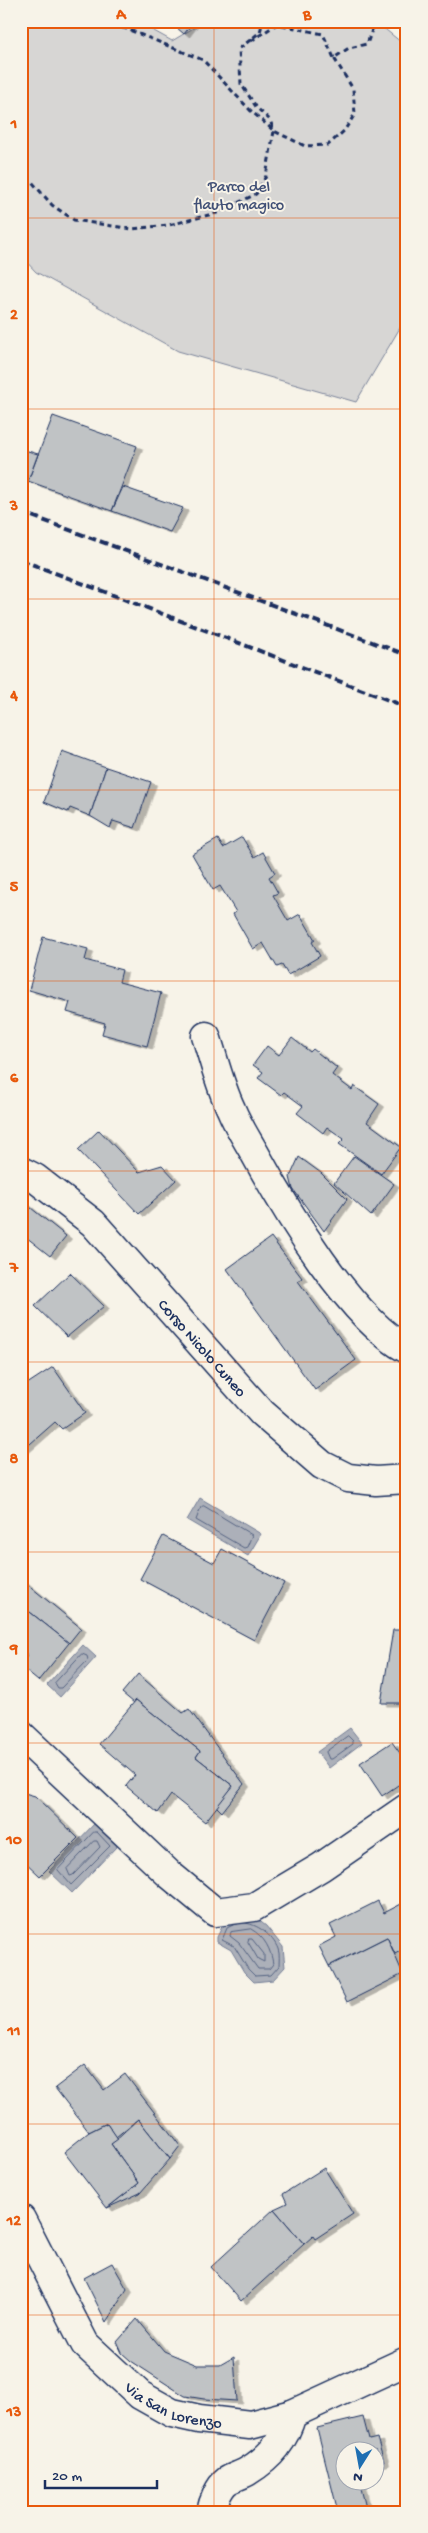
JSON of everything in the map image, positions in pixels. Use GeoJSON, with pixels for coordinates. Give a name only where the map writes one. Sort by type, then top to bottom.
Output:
{"type":"FeatureCollection","features":[{"type":"Feature","properties":{"kind":"main road"},"geometry":{"type":"LineString","coordinates":[[206,1036],[230,1109],[268,1178],[307,1240],[362,1314],[394,1343],[407,1349]]}},
{"type":"Feature","properties":{"kind":"main road","name":"Corso Nicolo Cuneo"},"geometry":{"type":"LineString","coordinates":[[21,1171],[35,1178],[93,1223],[262,1413],[322,1465],[348,1478],[376,1481],[407,1479]]}},
{"type":"Feature","properties":{"kind":"main road"},"geometry":{"type":"LineString","coordinates":[[21,1735],[169,1874],[215,1912],[254,1906],[321,1867],[407,1808]]}},
{"type":"Feature","properties":{"kind":"main road","name":"Via San Lorenzo"},"geometry":{"type":"LineString","coordinates":[[21,2219],[85,2344],[140,2395],[172,2413],[199,2419],[250,2425],[292,2414],[407,2361]]}},
{"type":"Feature","properties":{"kind":"main road"},"geometry":{"type":"LineString","coordinates":[[211,2512],[214,2501],[226,2482],[248,2471],[275,2451],[287,2431],[292,2414]]}},
{"type":"Feature","properties":{"kind":"path"},"geometry":{"type":"LineString","coordinates":[[96,21],[127,29],[203,60],[250,110],[274,132],[304,146],[328,145],[344,131],[356,108],[353,89],[334,58],[323,34],[277,24],[239,50]]}},
{"type":"Feature","properties":{"kind":"path"},"geometry":{"type":"LineString","coordinates":[[239,50],[260,32],[263,21]]}},
{"type":"Feature","properties":{"kind":"path"},"geometry":{"type":"LineString","coordinates":[[334,58],[349,48],[367,44],[374,21]]}},
{"type":"Feature","properties":{"kind":"path"},"geometry":{"type":"LineString","coordinates":[[21,169],[52,205],[74,220],[132,229],[169,225],[218,213],[256,194],[266,176],[274,132],[270,120],[257,108],[241,84],[239,50]]}},
{"type":"Feature","properties":{"kind":"green space","name":"Parco del flauto magico"},"geometry":{"type":"Polygon","coordinates":[[[21,21],[136,21],[172,41],[205,21],[375,21],[407,47],[407,316],[356,402],[178,351],[36,272],[21,256],[21,21]]]}},
{"type":"Feature","properties":{"kind":"water"},"geometry":{"type":"Polygon","coordinates":[[[200,1498],[261,1534],[248,1556],[187,1520],[200,1498]]]}},
{"type":"Feature","properties":{"kind":"water"},"geometry":{"type":"Polygon","coordinates":[[[83,1645],[96,1657],[60,1697],[47,1685],[83,1645]]]}},
{"type":"Feature","properties":{"kind":"water"},"geometry":{"type":"Polygon","coordinates":[[[350,1728],[362,1743],[329,1768],[317,1752],[350,1728]]]}},
{"type":"Feature","properties":{"kind":"water"},"geometry":{"type":"Polygon","coordinates":[[[95,1823],[118,1845],[72,1893],[49,1871],[95,1823]]]}},
{"type":"Feature","properties":{"kind":"water"},"geometry":{"type":"Polygon","coordinates":[[[257,1919],[266,1926],[283,1947],[285,1967],[273,1980],[254,1982],[244,1972],[231,1950],[217,1942],[217,1937],[224,1923],[257,1919]]]}},
{"type":"Feature","properties":{"kind":"building"},"geometry":{"type":"Polygon","coordinates":[[[169,21],[194,21],[184,34],[169,21]]]}},
{"type":"Feature","properties":{"kind":"building"},"geometry":{"type":"Polygon","coordinates":[[[53,416],[137,446],[112,511],[28,481],[53,416]]]}},
{"type":"Feature","properties":{"kind":"building"},"geometry":{"type":"Polygon","coordinates":[[[21,449],[38,454],[28,481],[21,479],[21,449]]]}},
{"type":"Feature","properties":{"kind":"building"},"geometry":{"type":"Polygon","coordinates":[[[123,487],[183,508],[170,532],[112,511],[123,487]]]}},
{"type":"Feature","properties":{"kind":"building"},"geometry":{"type":"Polygon","coordinates":[[[62,751],[106,767],[90,816],[70,808],[68,812],[44,802],[62,751]]]}},
{"type":"Feature","properties":{"kind":"building"},"geometry":{"type":"Polygon","coordinates":[[[106,767],[151,782],[135,828],[113,821],[110,828],[90,816],[106,767]]]}},
{"type":"Feature","properties":{"kind":"building"},"geometry":{"type":"Polygon","coordinates":[[[242,837],[254,857],[263,852],[275,873],[269,877],[278,893],[273,895],[288,921],[300,914],[315,940],[312,942],[320,956],[288,975],[282,965],[277,967],[263,943],[253,949],[233,914],[236,912],[220,886],[213,890],[192,854],[218,839],[223,848],[242,837]]]}},
{"type":"Feature","properties":{"kind":"building"},"geometry":{"type":"Polygon","coordinates":[[[43,937],[88,949],[85,960],[122,970],[119,982],[161,993],[147,1046],[102,1034],[105,1023],[67,1012],[70,1002],[29,990],[43,937]]]}},
{"type":"Feature","properties":{"kind":"building"},"geometry":{"type":"Polygon","coordinates":[[[292,1038],[310,1052],[313,1049],[337,1068],[332,1075],[352,1090],[354,1086],[379,1104],[367,1122],[401,1147],[381,1174],[339,1144],[344,1139],[327,1127],[323,1133],[297,1113],[303,1106],[284,1092],[281,1095],[258,1078],[263,1072],[253,1065],[267,1046],[279,1055],[292,1038]]]}},
{"type":"Feature","properties":{"kind":"building"},"geometry":{"type":"Polygon","coordinates":[[[99,1130],[139,1172],[162,1165],[176,1180],[139,1214],[78,1150],[99,1130]]]}},
{"type":"Feature","properties":{"kind":"building"},"geometry":{"type":"Polygon","coordinates":[[[354,1156],[394,1184],[371,1216],[334,1183],[354,1156]]]}},
{"type":"Feature","properties":{"kind":"building"},"geometry":{"type":"Polygon","coordinates":[[[299,1157],[321,1173],[347,1199],[324,1231],[293,1189],[290,1177],[299,1157]]]}},
{"type":"Feature","properties":{"kind":"building"},"geometry":{"type":"Polygon","coordinates":[[[21,1200],[66,1236],[50,1256],[21,1233],[21,1200]]]}},
{"type":"Feature","properties":{"kind":"building"},"geometry":{"type":"Polygon","coordinates":[[[271,1237],[302,1278],[298,1281],[356,1360],[315,1390],[227,1269],[271,1237]]]}},
{"type":"Feature","properties":{"kind":"building"},"geometry":{"type":"Polygon","coordinates":[[[70,1273],[104,1306],[67,1337],[35,1306],[70,1273]]]}},
{"type":"Feature","properties":{"kind":"building"},"geometry":{"type":"Polygon","coordinates":[[[53,1367],[85,1413],[62,1429],[55,1422],[22,1451],[21,1388],[53,1367]]]}},
{"type":"Feature","properties":{"kind":"building"},"geometry":{"type":"Polygon","coordinates":[[[163,1536],[214,1563],[222,1549],[284,1583],[254,1640],[140,1579],[163,1536]]]}},
{"type":"Feature","properties":{"kind":"building"},"geometry":{"type":"Polygon","coordinates":[[[21,1579],[81,1628],[69,1643],[21,1605],[21,1579]]]}},
{"type":"Feature","properties":{"kind":"building"},"geometry":{"type":"Polygon","coordinates":[[[21,1605],[69,1643],[38,1681],[21,1667],[21,1663],[28,1655],[21,1650],[21,1605]]]}},
{"type":"Feature","properties":{"kind":"building"},"geometry":{"type":"Polygon","coordinates":[[[393,1630],[407,1630],[407,1703],[381,1703],[393,1630]]]}},
{"type":"Feature","properties":{"kind":"building"},"geometry":{"type":"Polygon","coordinates":[[[138,1674],[183,1713],[189,1709],[244,1784],[222,1812],[216,1806],[233,1786],[196,1757],[200,1751],[136,1700],[134,1703],[122,1693],[138,1674]]]}},
{"type":"Feature","properties":{"kind":"building"},"geometry":{"type":"Polygon","coordinates":[[[136,1700],[200,1751],[196,1757],[233,1786],[205,1822],[171,1795],[158,1813],[126,1786],[135,1775],[99,1744],[136,1700]]]}},
{"type":"Feature","properties":{"kind":"building"},"geometry":{"type":"Polygon","coordinates":[[[392,1742],[402,1756],[407,1752],[407,1779],[382,1796],[360,1763],[392,1742]]]}},
{"type":"Feature","properties":{"kind":"building"},"geometry":{"type":"Polygon","coordinates":[[[21,1792],[35,1796],[78,1838],[40,1876],[21,1858],[21,1792]]]}},
{"type":"Feature","properties":{"kind":"building"},"geometry":{"type":"Polygon","coordinates":[[[378,1901],[384,1913],[407,1901],[407,1947],[395,1954],[387,1937],[329,1966],[319,1946],[336,1937],[330,1925],[378,1901]]]}},
{"type":"Feature","properties":{"kind":"building"},"geometry":{"type":"Polygon","coordinates":[[[387,1937],[403,1974],[347,2002],[329,1966],[387,1937]]]}},
{"type":"Feature","properties":{"kind":"building"},"geometry":{"type":"Polygon","coordinates":[[[85,2065],[104,2090],[125,2074],[180,2146],[170,2159],[138,2119],[116,2137],[107,2123],[89,2132],[55,2088],[85,2065]]]}},
{"type":"Feature","properties":{"kind":"building"},"geometry":{"type":"Polygon","coordinates":[[[138,2119],[170,2159],[140,2193],[107,2208],[139,2183],[111,2144],[138,2119]]]}},
{"type":"Feature","properties":{"kind":"building"},"geometry":{"type":"Polygon","coordinates":[[[107,2123],[118,2139],[111,2144],[139,2183],[107,2208],[64,2152],[89,2132],[107,2123]]]}},
{"type":"Feature","properties":{"kind":"building"},"geometry":{"type":"Polygon","coordinates":[[[324,2168],[353,2214],[315,2239],[313,2236],[304,2244],[274,2209],[287,2203],[283,2194],[324,2168]]]}},
{"type":"Feature","properties":{"kind":"building"},"geometry":{"type":"Polygon","coordinates":[[[274,2209],[304,2244],[241,2301],[211,2267],[274,2209]]]}},
{"type":"Feature","properties":{"kind":"building"},"geometry":{"type":"Polygon","coordinates":[[[112,2263],[127,2289],[106,2322],[84,2278],[112,2263]]]}},
{"type":"Feature","properties":{"kind":"building"},"geometry":{"type":"Polygon","coordinates":[[[137,2319],[164,2351],[197,2365],[220,2365],[234,2357],[237,2401],[185,2396],[131,2361],[122,2353],[117,2342],[137,2319]]]}},
{"type":"Feature","properties":{"kind":"building"},"geometry":{"type":"Polygon","coordinates":[[[363,2417],[369,2440],[336,2440],[336,2490],[362,2490],[367,2512],[338,2512],[317,2428],[363,2417]]]}},
{"type":"Feature","properties":{"kind":"railway"},"geometry":{"type":"LineString","coordinates":[[21,512],[407,655]]}},
{"type":"Feature","properties":{"kind":"railway"},"geometry":{"type":"LineString","coordinates":[[21,560],[407,707]]}}]}
